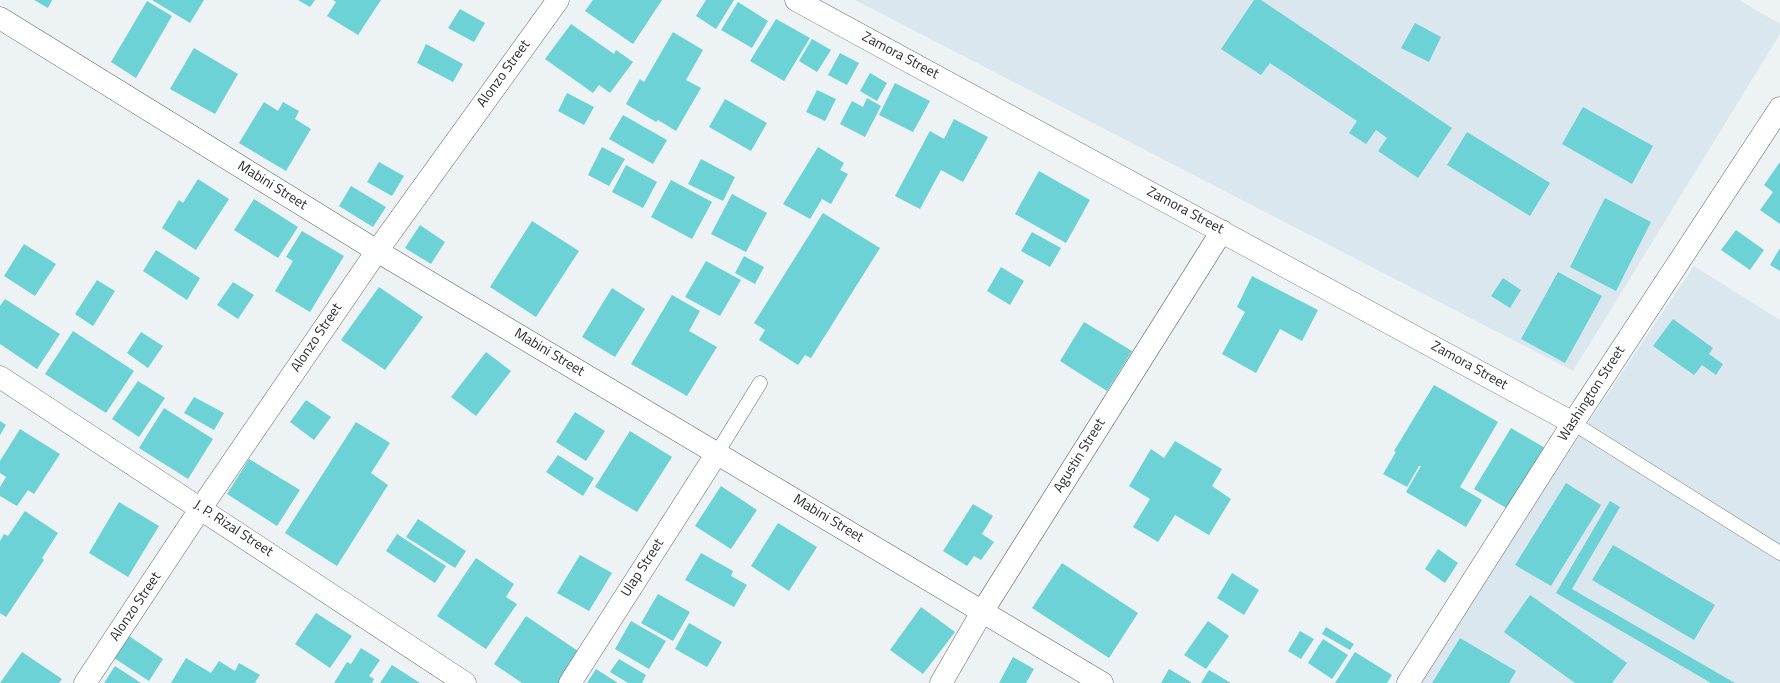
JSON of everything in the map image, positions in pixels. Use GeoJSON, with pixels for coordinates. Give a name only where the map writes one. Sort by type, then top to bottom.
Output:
{"type":"FeatureCollection","features":[{"type":"Feature","properties":{"kind":"street","name":"Alonzo Street"},"geometry":{"type":"LineString","coordinates":[[85,683],[201,508],[377,250],[558,0]]}},
{"type":"Feature","properties":{"kind":"street","name":"Zamora Street"},"geometry":{"type":"LineString","coordinates":[[796,0],[1573,423]]}},
{"type":"Feature","properties":{"kind":"street","name":"Mabini Street"},"geometry":{"type":"LineString","coordinates":[[0,18],[377,250],[1102,683]]}},
{"type":"Feature","properties":{"kind":"street","name":"Washington Street"},"geometry":{"type":"LineString","coordinates":[[1408,683],[1573,423],[1780,108]]}},
{"type":"Feature","properties":{"kind":"street","name":"Agustin Street"},"geometry":{"type":"LineString","coordinates":[[941,683],[982,612],[1222,231]]}},
{"type":"Feature","properties":{"kind":"street","name":"J. P. Rizal Street"},"geometry":{"type":"LineString","coordinates":[[0,377],[465,683]]}},
{"type":"Feature","properties":{"kind":"street","name":"Ulap Street"},"geometry":{"type":"LineString","coordinates":[[570,683],[717,453]]}},
{"type":"Feature","properties":{"kind":"lane"},"geometry":{"type":"LineString","coordinates":[[717,453],[760,383]]}},
{"type":"Feature","properties":{"kind":"lane"},"geometry":{"type":"LineString","coordinates":[[1573,423],[1780,553]]}},
{"type":"Feature","properties":{"kind":"shaded area"},"geometry":{"type":"Polygon","coordinates":[[[855,0],[1739,0],[1780,24],[1780,34],[1573,371],[855,0]]]}},
{"type":"Feature","properties":{"kind":"shaded area"},"geometry":{"type":"Polygon","coordinates":[[[1694,266],[1780,320],[1780,683],[1413,683],[1694,266]]]}},
{"type":"Feature","properties":{"kind":"building"},"geometry":{"type":"Polygon","coordinates":[[[34,0],[52,0],[48,8],[34,0]]]}},
{"type":"Feature","properties":{"kind":"building"},"geometry":{"type":"Polygon","coordinates":[[[152,0],[204,0],[190,23],[152,0]]]}},
{"type":"Feature","properties":{"kind":"building"},"geometry":{"type":"Polygon","coordinates":[[[298,0],[315,0],[310,7],[298,0]]]}},
{"type":"Feature","properties":{"kind":"building"},"geometry":{"type":"Polygon","coordinates":[[[333,0],[381,0],[358,35],[327,16],[336,2],[333,0]]]}},
{"type":"Feature","properties":{"kind":"building"},"geometry":{"type":"Polygon","coordinates":[[[593,0],[662,0],[633,44],[585,11],[593,0]]]}},
{"type":"Feature","properties":{"kind":"building"},"geometry":{"type":"Polygon","coordinates":[[[706,0],[734,0],[716,29],[696,16],[706,0]]]}},
{"type":"Feature","properties":{"kind":"building"},"geometry":{"type":"Polygon","coordinates":[[[1254,0],[1261,0],[1452,128],[1418,178],[1378,151],[1387,138],[1376,130],[1366,144],[1349,133],[1357,121],[1270,63],[1261,75],[1221,49],[1254,0]]]}},
{"type":"Feature","properties":{"kind":"building"},"geometry":{"type":"Polygon","coordinates":[[[147,1],[172,16],[136,78],[111,62],[147,1]]]}},
{"type":"Feature","properties":{"kind":"building"},"geometry":{"type":"Polygon","coordinates":[[[738,2],[768,21],[752,48],[721,30],[738,2]]]}},
{"type":"Feature","properties":{"kind":"building"},"geometry":{"type":"Polygon","coordinates":[[[460,9],[485,23],[474,42],[448,28],[460,9]]]}},
{"type":"Feature","properties":{"kind":"building"},"geometry":{"type":"Polygon","coordinates":[[[776,19],[810,38],[784,81],[750,61],[776,19]]]}},
{"type":"Feature","properties":{"kind":"building"},"geometry":{"type":"Polygon","coordinates":[[[1415,23],[1441,37],[1429,62],[1401,48],[1415,23]]]}},
{"type":"Feature","properties":{"kind":"building"},"geometry":{"type":"Polygon","coordinates":[[[571,24],[614,54],[616,50],[633,62],[610,93],[599,85],[593,93],[545,59],[571,24]]]}},
{"type":"Feature","properties":{"kind":"building"},"geometry":{"type":"Polygon","coordinates":[[[673,32],[703,50],[686,80],[701,88],[676,131],[658,120],[656,122],[626,104],[640,79],[644,82],[673,32]]]}},
{"type":"Feature","properties":{"kind":"building"},"geometry":{"type":"Polygon","coordinates":[[[812,39],[831,50],[817,72],[799,61],[812,39]]]}},
{"type":"Feature","properties":{"kind":"building"},"geometry":{"type":"Polygon","coordinates":[[[426,44],[463,64],[453,82],[417,63],[426,44]]]}},
{"type":"Feature","properties":{"kind":"building"},"geometry":{"type":"Polygon","coordinates":[[[194,48],[238,74],[215,114],[170,89],[194,48]]]}},
{"type":"Feature","properties":{"kind":"building"},"geometry":{"type":"Polygon","coordinates":[[[840,53],[859,63],[847,85],[828,75],[840,53]]]}},
{"type":"Feature","properties":{"kind":"building"},"geometry":{"type":"Polygon","coordinates":[[[870,73],[887,83],[877,101],[860,91],[870,73]]]}},
{"type":"Feature","properties":{"kind":"building"},"geometry":{"type":"Polygon","coordinates":[[[895,83],[930,101],[913,132],[879,115],[895,83]]]}},
{"type":"Feature","properties":{"kind":"building"},"geometry":{"type":"Polygon","coordinates":[[[817,90],[836,99],[825,121],[806,112],[817,90]]]}},
{"type":"Feature","properties":{"kind":"building"},"geometry":{"type":"Polygon","coordinates":[[[567,93],[594,107],[584,125],[558,111],[567,93]]]}},
{"type":"Feature","properties":{"kind":"building"},"geometry":{"type":"Polygon","coordinates":[[[867,98],[881,106],[865,137],[840,124],[852,101],[863,107],[867,98]]]}},
{"type":"Feature","properties":{"kind":"building"},"geometry":{"type":"Polygon","coordinates":[[[725,99],[767,123],[751,151],[709,127],[725,99]]]}},
{"type":"Feature","properties":{"kind":"building"},"geometry":{"type":"Polygon","coordinates":[[[264,102],[278,111],[283,102],[299,111],[295,119],[311,129],[286,171],[239,143],[264,102]]]}},
{"type":"Feature","properties":{"kind":"building"},"geometry":{"type":"Polygon","coordinates":[[[1583,107],[1653,146],[1632,184],[1562,144],[1583,107]]]}},
{"type":"Feature","properties":{"kind":"building"},"geometry":{"type":"Polygon","coordinates":[[[623,115],[667,140],[653,164],[609,139],[623,115]]]}},
{"type":"Feature","properties":{"kind":"building"},"geometry":{"type":"Polygon","coordinates":[[[954,119],[988,137],[963,182],[941,170],[920,209],[895,196],[930,131],[944,139],[954,119]]]}},
{"type":"Feature","properties":{"kind":"building"},"geometry":{"type":"Polygon","coordinates":[[[1467,132],[1550,183],[1530,216],[1447,165],[1467,132]]]}},
{"type":"Feature","properties":{"kind":"building"},"geometry":{"type":"Polygon","coordinates":[[[602,147],[625,159],[609,186],[588,175],[602,147]]]}},
{"type":"Feature","properties":{"kind":"building"},"geometry":{"type":"Polygon","coordinates":[[[818,147],[844,163],[840,170],[848,174],[831,204],[822,199],[810,219],[783,204],[818,147]]]}},
{"type":"Feature","properties":{"kind":"building"},"geometry":{"type":"Polygon","coordinates":[[[701,159],[735,177],[723,201],[688,184],[701,159]]]}},
{"type":"Feature","properties":{"kind":"building"},"geometry":{"type":"Polygon","coordinates":[[[379,162],[404,176],[392,196],[367,182],[379,162]]]}},
{"type":"Feature","properties":{"kind":"building"},"geometry":{"type":"Polygon","coordinates":[[[1780,162],[1780,224],[1760,210],[1773,192],[1764,185],[1780,162]]]}},
{"type":"Feature","properties":{"kind":"building"},"geometry":{"type":"Polygon","coordinates":[[[626,165],[657,182],[643,208],[612,192],[626,165]]]}},
{"type":"Feature","properties":{"kind":"building"},"geometry":{"type":"Polygon","coordinates":[[[1039,171],[1090,200],[1066,243],[1015,214],[1039,171]]]}},
{"type":"Feature","properties":{"kind":"building"},"geometry":{"type":"Polygon","coordinates":[[[198,179],[229,199],[196,250],[162,228],[179,200],[183,203],[198,179]]]}},
{"type":"Feature","properties":{"kind":"building"},"geometry":{"type":"Polygon","coordinates":[[[671,180],[712,202],[692,239],[651,217],[671,180]]]}},
{"type":"Feature","properties":{"kind":"building"},"geometry":{"type":"Polygon","coordinates":[[[351,186],[386,207],[373,227],[339,206],[351,186]]]}},
{"type":"Feature","properties":{"kind":"building"},"geometry":{"type":"Polygon","coordinates":[[[732,194],[767,213],[746,252],[711,234],[732,194]]]}},
{"type":"Feature","properties":{"kind":"building"},"geometry":{"type":"Polygon","coordinates":[[[1605,198],[1651,222],[1616,291],[1570,267],[1605,198]]]}},
{"type":"Feature","properties":{"kind":"building"},"geometry":{"type":"Polygon","coordinates":[[[254,199],[298,227],[278,258],[234,230],[254,199]]]}},
{"type":"Feature","properties":{"kind":"building"},"geometry":{"type":"Polygon","coordinates":[[[823,213],[880,248],[811,358],[805,355],[798,365],[759,340],[765,330],[754,323],[823,213]]]}},
{"type":"Feature","properties":{"kind":"building"},"geometry":{"type":"Polygon","coordinates":[[[532,221],[579,251],[536,317],[490,287],[532,221]]]}},
{"type":"Feature","properties":{"kind":"building"},"geometry":{"type":"Polygon","coordinates":[[[420,225],[445,242],[431,264],[405,248],[420,225]]]}},
{"type":"Feature","properties":{"kind":"building"},"geometry":{"type":"Polygon","coordinates":[[[1736,230],[1764,250],[1750,270],[1721,250],[1736,230]]]}},
{"type":"Feature","properties":{"kind":"building"},"geometry":{"type":"Polygon","coordinates":[[[302,231],[344,256],[310,312],[275,291],[293,261],[286,257],[302,231]]]}},
{"type":"Feature","properties":{"kind":"building"},"geometry":{"type":"Polygon","coordinates":[[[1032,232],[1061,248],[1050,267],[1021,251],[1032,232]]]}},
{"type":"Feature","properties":{"kind":"building"},"geometry":{"type":"Polygon","coordinates":[[[24,244],[56,264],[35,296],[4,276],[24,244]]]}},
{"type":"Feature","properties":{"kind":"building"},"geometry":{"type":"Polygon","coordinates":[[[1780,248],[1780,271],[1770,265],[1780,248]]]}},
{"type":"Feature","properties":{"kind":"building"},"geometry":{"type":"Polygon","coordinates":[[[156,250],[200,278],[187,300],[143,271],[156,250]]]}},
{"type":"Feature","properties":{"kind":"building"},"geometry":{"type":"Polygon","coordinates":[[[744,256],[764,267],[755,284],[735,273],[744,256]]]}},
{"type":"Feature","properties":{"kind":"building"},"geometry":{"type":"Polygon","coordinates":[[[706,261],[741,280],[720,316],[685,297],[706,261]]]}},
{"type":"Feature","properties":{"kind":"building"},"geometry":{"type":"Polygon","coordinates":[[[1001,267],[1024,281],[1010,305],[987,291],[1001,267]]]}},
{"type":"Feature","properties":{"kind":"building"},"geometry":{"type":"Polygon","coordinates":[[[1558,272],[1602,296],[1565,363],[1521,339],[1558,272]]]}},
{"type":"Feature","properties":{"kind":"building"},"geometry":{"type":"Polygon","coordinates":[[[1252,276],[1318,310],[1302,341],[1280,329],[1256,373],[1222,354],[1245,312],[1237,307],[1252,276]]]}},
{"type":"Feature","properties":{"kind":"building"},"geometry":{"type":"Polygon","coordinates":[[[1503,278],[1521,290],[1510,308],[1491,296],[1503,278]]]}},
{"type":"Feature","properties":{"kind":"building"},"geometry":{"type":"Polygon","coordinates":[[[97,280],[115,291],[93,326],[75,314],[97,280]]]}},
{"type":"Feature","properties":{"kind":"building"},"geometry":{"type":"Polygon","coordinates":[[[233,282],[254,295],[238,319],[217,305],[233,282]]]}},
{"type":"Feature","properties":{"kind":"building"},"geometry":{"type":"Polygon","coordinates":[[[379,287],[423,317],[385,370],[341,340],[379,287]]]}},
{"type":"Feature","properties":{"kind":"building"},"geometry":{"type":"Polygon","coordinates":[[[612,288],[645,309],[615,357],[582,337],[612,288]]]}},
{"type":"Feature","properties":{"kind":"building"},"geometry":{"type":"Polygon","coordinates":[[[672,295],[700,311],[689,331],[717,347],[687,396],[631,364],[672,295]]]}},
{"type":"Feature","properties":{"kind":"building"},"geometry":{"type":"Polygon","coordinates":[[[5,299],[60,334],[37,369],[0,344],[0,306],[5,299]]]}},
{"type":"Feature","properties":{"kind":"building"},"geometry":{"type":"Polygon","coordinates":[[[1673,319],[1713,348],[1709,354],[1723,364],[1716,375],[1702,365],[1694,375],[1653,346],[1673,319]]]}},
{"type":"Feature","properties":{"kind":"building"},"geometry":{"type":"Polygon","coordinates":[[[1084,322],[1132,351],[1107,391],[1060,361],[1084,322]]]}},
{"type":"Feature","properties":{"kind":"building"},"geometry":{"type":"Polygon","coordinates":[[[73,331],[134,371],[106,413],[45,374],[73,331]]]}},
{"type":"Feature","properties":{"kind":"building"},"geometry":{"type":"Polygon","coordinates":[[[141,332],[163,346],[148,368],[127,353],[141,332]]]}},
{"type":"Feature","properties":{"kind":"building"},"geometry":{"type":"Polygon","coordinates":[[[486,352],[511,371],[476,416],[451,397],[486,352]]]}},
{"type":"Feature","properties":{"kind":"building"},"geometry":{"type":"Polygon","coordinates":[[[138,381],[165,398],[139,437],[112,419],[138,381]]]}},
{"type":"Feature","properties":{"kind":"building"},"geometry":{"type":"Polygon","coordinates":[[[1434,385],[1498,422],[1460,487],[1482,500],[1466,527],[1406,492],[1421,466],[1419,466],[1407,487],[1383,474],[1396,452],[1394,451],[1434,385]]]}},
{"type":"Feature","properties":{"kind":"building"},"geometry":{"type":"Polygon","coordinates":[[[194,397],[224,413],[214,430],[184,413],[194,397]]]}},
{"type":"Feature","properties":{"kind":"building"},"geometry":{"type":"Polygon","coordinates":[[[306,400],[331,417],[314,440],[290,422],[306,400]]]}},
{"type":"Feature","properties":{"kind":"building"},"geometry":{"type":"Polygon","coordinates":[[[164,408],[213,439],[188,479],[139,448],[164,408]]]}},
{"type":"Feature","properties":{"kind":"building"},"geometry":{"type":"Polygon","coordinates":[[[575,412],[605,431],[586,461],[556,442],[575,412]]]}},
{"type":"Feature","properties":{"kind":"building"},"geometry":{"type":"Polygon","coordinates":[[[0,421],[6,425],[0,435],[0,421]]]}},
{"type":"Feature","properties":{"kind":"building"},"geometry":{"type":"Polygon","coordinates":[[[356,422],[390,443],[371,473],[388,485],[337,566],[285,533],[356,422]]]}},
{"type":"Feature","properties":{"kind":"building"},"geometry":{"type":"Polygon","coordinates":[[[1511,428],[1545,448],[1508,509],[1474,489],[1511,428]]]}},
{"type":"Feature","properties":{"kind":"building"},"geometry":{"type":"Polygon","coordinates":[[[20,429],[60,454],[34,494],[28,490],[17,506],[0,496],[0,487],[6,477],[0,473],[0,461],[20,429]]]}},
{"type":"Feature","properties":{"kind":"building"},"geometry":{"type":"Polygon","coordinates":[[[630,431],[672,457],[637,512],[595,487],[630,431]]]}},
{"type":"Feature","properties":{"kind":"building"},"geometry":{"type":"Polygon","coordinates":[[[1175,441],[1222,469],[1212,486],[1231,499],[1209,535],[1175,515],[1158,542],[1133,527],[1150,499],[1129,486],[1151,449],[1164,458],[1175,441]]]}},
{"type":"Feature","properties":{"kind":"building"},"geometry":{"type":"Polygon","coordinates":[[[558,455],[594,478],[583,496],[546,472],[558,455]]]}},
{"type":"Feature","properties":{"kind":"building"},"geometry":{"type":"Polygon","coordinates":[[[249,459],[300,490],[277,526],[227,494],[249,459]]]}},
{"type":"Feature","properties":{"kind":"building"},"geometry":{"type":"Polygon","coordinates":[[[1566,483],[1601,505],[1551,586],[1515,565],[1566,483]]]}},
{"type":"Feature","properties":{"kind":"building"},"geometry":{"type":"Polygon","coordinates":[[[721,486],[757,510],[731,549],[695,526],[721,486]]]}},
{"type":"Feature","properties":{"kind":"building"},"geometry":{"type":"Polygon","coordinates":[[[1610,501],[1620,507],[1572,589],[1735,683],[1711,683],[1556,593],[1610,501]]]}},
{"type":"Feature","properties":{"kind":"building"},"geometry":{"type":"Polygon","coordinates":[[[119,502],[159,526],[128,577],[89,553],[119,502]]]}},
{"type":"Feature","properties":{"kind":"building"},"geometry":{"type":"Polygon","coordinates":[[[973,504],[993,516],[982,534],[994,542],[981,560],[974,556],[967,566],[943,551],[973,504]]]}},
{"type":"Feature","properties":{"kind":"building"},"geometry":{"type":"Polygon","coordinates":[[[25,511],[58,533],[42,558],[44,560],[6,617],[0,613],[0,541],[4,534],[8,536],[25,511]]]}},
{"type":"Feature","properties":{"kind":"building"},"geometry":{"type":"Polygon","coordinates":[[[418,519],[466,551],[455,568],[406,537],[418,519]]]}},
{"type":"Feature","properties":{"kind":"building"},"geometry":{"type":"Polygon","coordinates":[[[778,523],[817,547],[789,591],[751,566],[778,523]]]}},
{"type":"Feature","properties":{"kind":"building"},"geometry":{"type":"Polygon","coordinates":[[[397,534],[446,566],[435,583],[386,551],[397,534]]]}},
{"type":"Feature","properties":{"kind":"building"},"geometry":{"type":"Polygon","coordinates":[[[1613,545],[1715,605],[1694,640],[1592,580],[1613,545]]]}},
{"type":"Feature","properties":{"kind":"building"},"geometry":{"type":"Polygon","coordinates":[[[1438,549],[1458,563],[1445,583],[1425,569],[1438,549]]]}},
{"type":"Feature","properties":{"kind":"building"},"geometry":{"type":"Polygon","coordinates":[[[701,553],[733,571],[731,576],[747,585],[734,607],[685,580],[701,553]]]}},
{"type":"Feature","properties":{"kind":"building"},"geometry":{"type":"Polygon","coordinates":[[[580,555],[612,573],[589,611],[557,593],[580,555]]]}},
{"type":"Feature","properties":{"kind":"building"},"geometry":{"type":"Polygon","coordinates":[[[476,558],[514,584],[506,597],[517,604],[486,649],[437,616],[476,558]]]}},
{"type":"Feature","properties":{"kind":"building"},"geometry":{"type":"Polygon","coordinates":[[[1062,563],[1138,613],[1109,658],[1032,608],[1062,563]]]}},
{"type":"Feature","properties":{"kind":"building"},"geometry":{"type":"Polygon","coordinates":[[[1232,573],[1259,590],[1244,615],[1217,598],[1232,573]]]}},
{"type":"Feature","properties":{"kind":"building"},"geometry":{"type":"Polygon","coordinates":[[[658,594],[690,612],[673,641],[641,623],[658,594]]]}},
{"type":"Feature","properties":{"kind":"building"},"geometry":{"type":"Polygon","coordinates":[[[1530,595],[1627,663],[1612,683],[1575,683],[1504,632],[1530,595]]]}},
{"type":"Feature","properties":{"kind":"building"},"geometry":{"type":"Polygon","coordinates":[[[921,607],[955,632],[923,674],[890,650],[921,607]]]}},
{"type":"Feature","properties":{"kind":"building"},"geometry":{"type":"Polygon","coordinates":[[[316,613],[352,636],[330,668],[295,644],[316,613]]]}},
{"type":"Feature","properties":{"kind":"building"},"geometry":{"type":"Polygon","coordinates":[[[526,616],[581,653],[560,683],[522,683],[494,664],[526,616]]]}},
{"type":"Feature","properties":{"kind":"building"},"geometry":{"type":"Polygon","coordinates":[[[631,621],[666,641],[649,669],[615,649],[631,621]]]}},
{"type":"Feature","properties":{"kind":"building"},"geometry":{"type":"Polygon","coordinates":[[[1208,621],[1229,636],[1206,669],[1184,655],[1208,621]]]}},
{"type":"Feature","properties":{"kind":"building"},"geometry":{"type":"Polygon","coordinates":[[[689,623],[722,642],[707,667],[675,649],[689,623]]]}},
{"type":"Feature","properties":{"kind":"building"},"geometry":{"type":"Polygon","coordinates":[[[1326,627],[1354,644],[1350,650],[1322,634],[1326,627]]]}},
{"type":"Feature","properties":{"kind":"building"},"geometry":{"type":"Polygon","coordinates":[[[1300,631],[1314,639],[1301,659],[1288,651],[1300,631]]]}},
{"type":"Feature","properties":{"kind":"building"},"geometry":{"type":"Polygon","coordinates":[[[129,636],[163,659],[149,681],[114,658],[129,636]]]}},
{"type":"Feature","properties":{"kind":"building"},"geometry":{"type":"Polygon","coordinates":[[[1460,638],[1516,671],[1509,683],[1432,683],[1460,638]]]}},
{"type":"Feature","properties":{"kind":"building"},"geometry":{"type":"Polygon","coordinates":[[[1323,639],[1348,655],[1332,679],[1308,663],[1323,639]]]}},
{"type":"Feature","properties":{"kind":"building"},"geometry":{"type":"Polygon","coordinates":[[[361,648],[380,660],[369,676],[374,679],[372,683],[334,683],[347,662],[351,664],[361,648]]]}},
{"type":"Feature","properties":{"kind":"building"},"geometry":{"type":"Polygon","coordinates":[[[22,652],[62,679],[59,683],[0,683],[22,652]]]}},
{"type":"Feature","properties":{"kind":"building"},"geometry":{"type":"Polygon","coordinates":[[[1355,652],[1392,675],[1387,683],[1335,683],[1355,652]]]}},
{"type":"Feature","properties":{"kind":"building"},"geometry":{"type":"Polygon","coordinates":[[[1013,657],[1034,669],[1026,683],[999,683],[1013,657]]]}},
{"type":"Feature","properties":{"kind":"building"},"geometry":{"type":"Polygon","coordinates":[[[186,658],[211,673],[219,661],[235,671],[239,663],[260,675],[255,682],[257,683],[171,683],[186,658]]]}},
{"type":"Feature","properties":{"kind":"building"},"geometry":{"type":"Polygon","coordinates":[[[619,659],[646,675],[642,683],[628,683],[610,672],[619,659]]]}},
{"type":"Feature","properties":{"kind":"building"},"geometry":{"type":"Polygon","coordinates":[[[392,665],[420,683],[380,683],[392,665]]]}},
{"type":"Feature","properties":{"kind":"building"},"geometry":{"type":"Polygon","coordinates":[[[115,666],[141,683],[104,683],[115,666]]]}},
{"type":"Feature","properties":{"kind":"building"},"geometry":{"type":"Polygon","coordinates":[[[596,669],[618,683],[587,683],[596,669]]]}},
{"type":"Feature","properties":{"kind":"building"},"geometry":{"type":"Polygon","coordinates":[[[1169,669],[1191,682],[1191,683],[1161,683],[1169,669]]]}},
{"type":"Feature","properties":{"kind":"building"},"geometry":{"type":"Polygon","coordinates":[[[1209,670],[1231,683],[1201,683],[1209,670]]]}}]}
